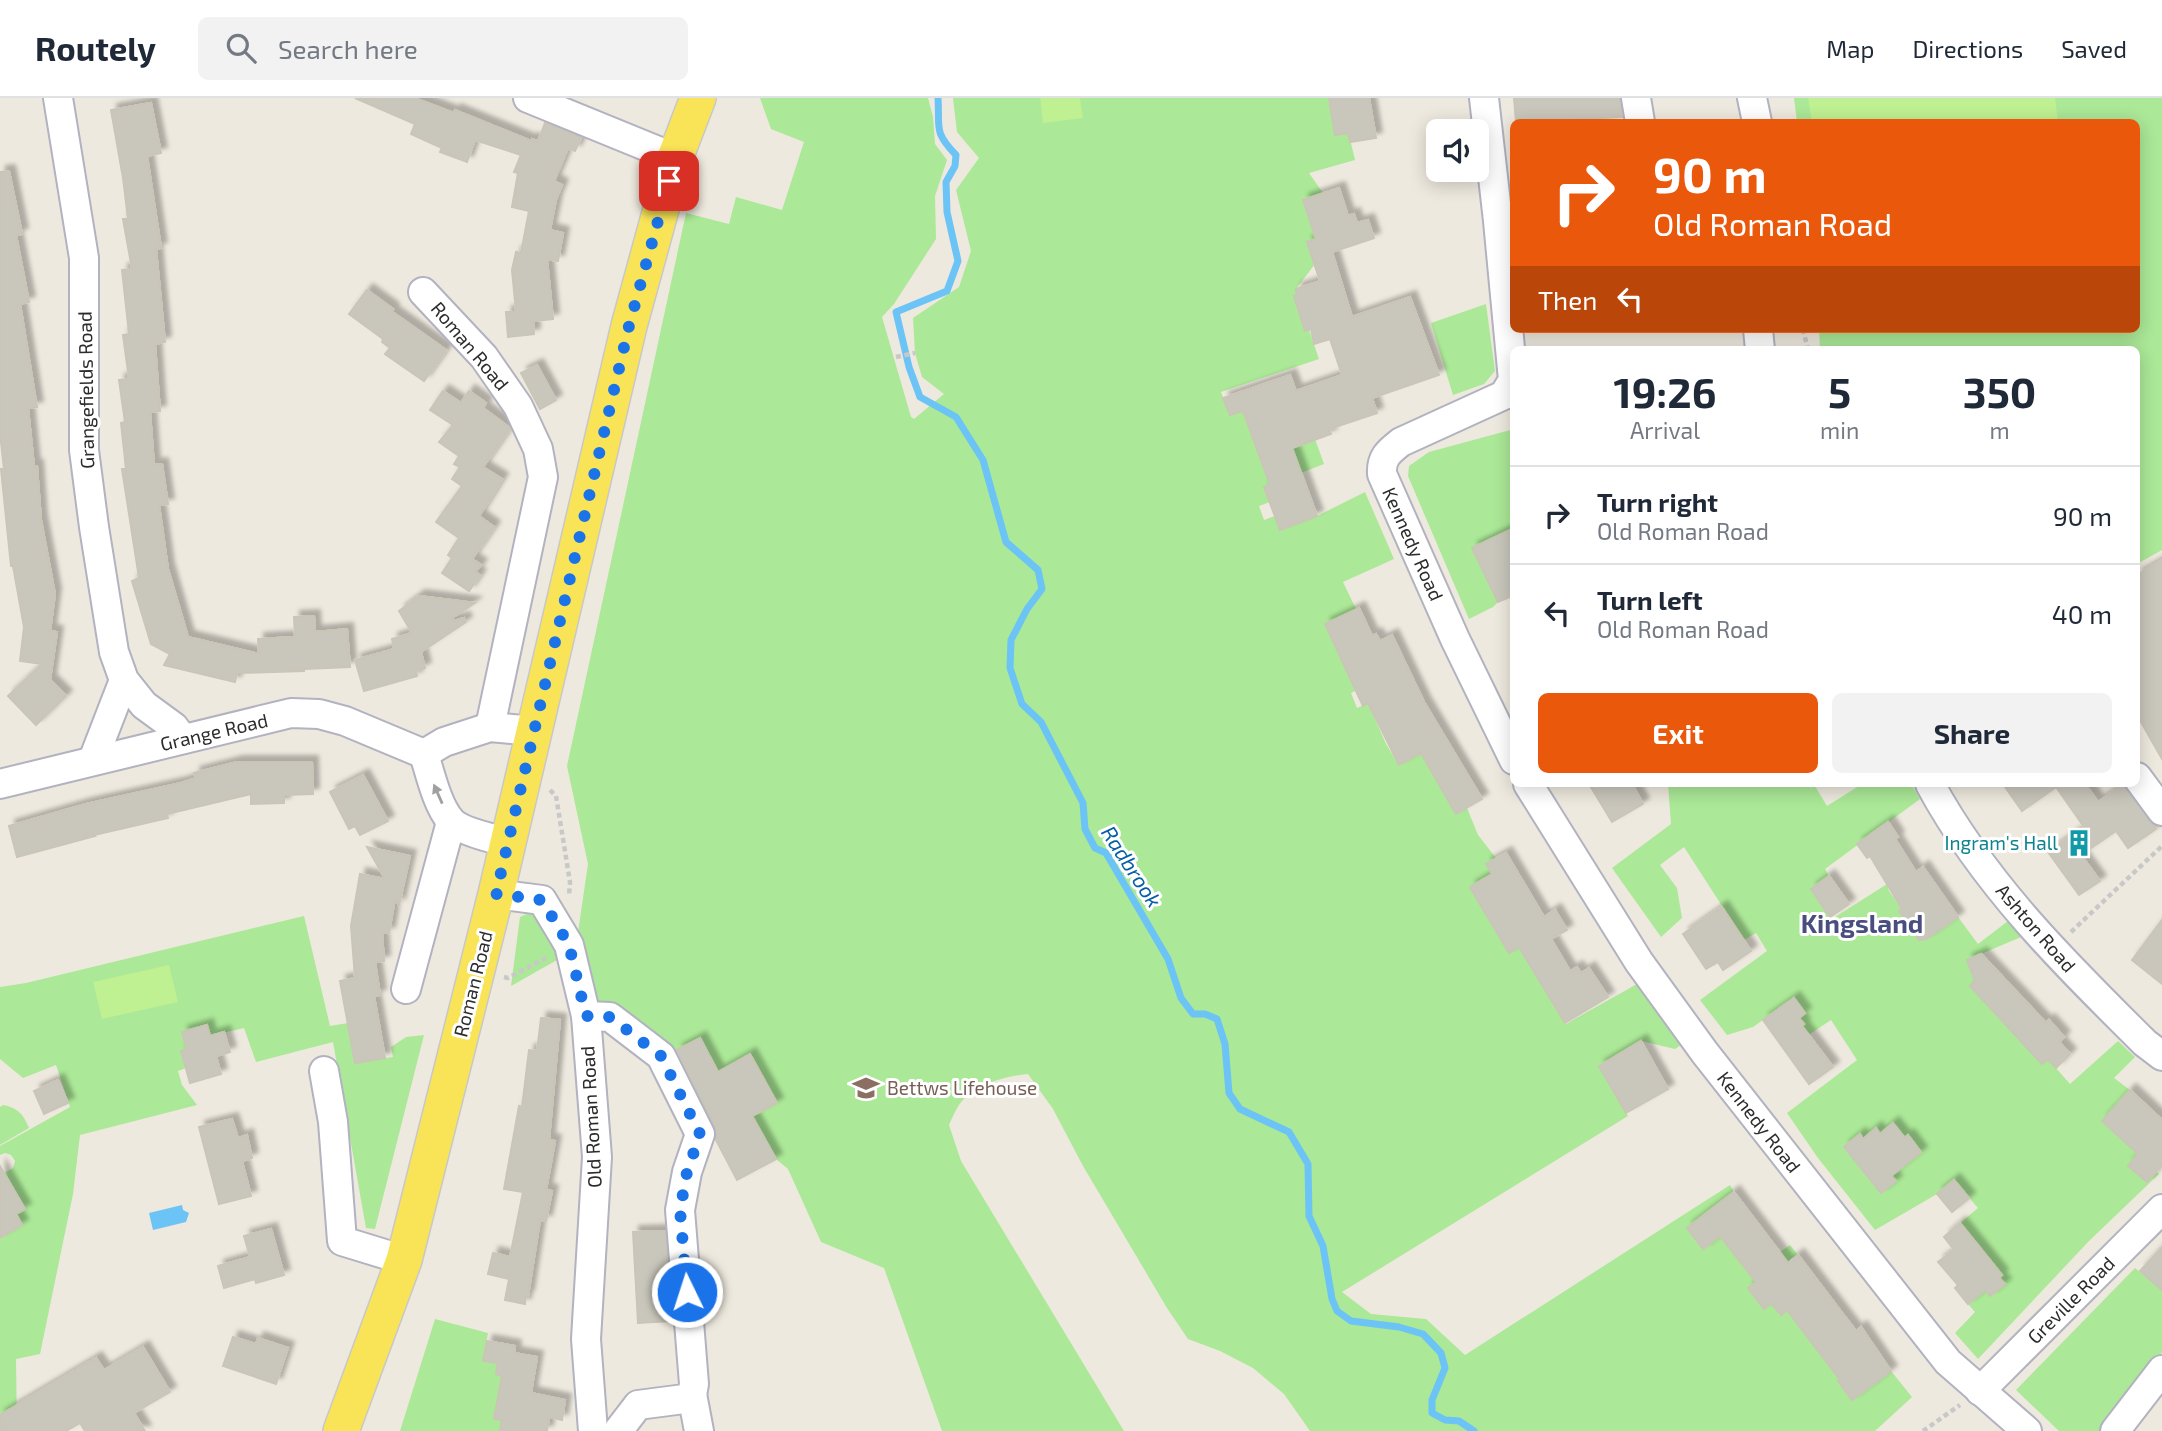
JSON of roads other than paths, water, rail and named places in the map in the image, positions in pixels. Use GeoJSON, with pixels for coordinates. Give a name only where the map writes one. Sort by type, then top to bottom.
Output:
{"type":"FeatureCollection","features":[{"type":"Feature","properties":{"kind":"main road","name":"Roman Road"},"geometry":{"type":"LineString","coordinates":[[341,1431],[404,1260],[496,894],[629,326],[675,158],[698,98]]}},
{"type":"Feature","properties":{"kind":"street","name":"Grangefields Road"},"geometry":{"type":"LineString","coordinates":[[58,98],[84,258],[84,450],[114,652],[124,680],[144,705],[174,727],[183,739]]}},
{"type":"Feature","properties":{"kind":"street"},"geometry":{"type":"LineString","coordinates":[[528,98],[675,158]]}},
{"type":"Feature","properties":{"kind":"street","name":"Kennedy Road"},"geometry":{"type":"LineString","coordinates":[[1484,98],[1510,348]]}},
{"type":"Feature","properties":{"kind":"street"},"geometry":{"type":"LineString","coordinates":[[1636,98],[1640,119]]}},
{"type":"Feature","properties":{"kind":"street"},"geometry":{"type":"LineString","coordinates":[[1752,98],[1756,119]]}},
{"type":"Feature","properties":{"kind":"street","name":"Roman Road"},"geometry":{"type":"LineString","coordinates":[[423,292],[484,357],[518,406],[538,449],[543,477],[490,727]]}},
{"type":"Feature","properties":{"kind":"street","name":"Kennedy Road"},"geometry":{"type":"LineString","coordinates":[[1509,397],[1401,442],[1387,453],[1381,463],[1382,474],[1455,639],[1510,752]]}},
{"type":"Feature","properties":{"kind":"street"},"geometry":{"type":"LineString","coordinates":[[93,760],[124,680]]}},
{"type":"Feature","properties":{"kind":"street","name":"Grange Road"},"geometry":{"type":"LineString","coordinates":[[0,784],[291,713],[319,714],[345,721],[424,754]]}},
{"type":"Feature","properties":{"kind":"street"},"geometry":{"type":"LineString","coordinates":[[507,842],[486,837],[452,822],[435,789],[424,754],[444,742],[490,727],[534,731]]}},
{"type":"Feature","properties":{"kind":"street"},"geometry":{"type":"LineString","coordinates":[[2140,781],[2162,811]]}},
{"type":"Feature","properties":{"kind":"street","name":"Kennedy Road"},"geometry":{"type":"LineString","coordinates":[[1530,787],[1639,962],[1705,1054],[1948,1362],[2027,1431]]}},
{"type":"Feature","properties":{"kind":"street","name":"Ashton Road"},"geometry":{"type":"LineString","coordinates":[[1932,787],[1974,855],[2052,950],[2162,1056]]}},
{"type":"Feature","properties":{"kind":"street"},"geometry":{"type":"LineString","coordinates":[[407,989],[452,822]]}},
{"type":"Feature","properties":{"kind":"street","name":"Old Roman Road"},"geometry":{"type":"LineString","coordinates":[[496,894],[542,900],[569,945],[586,1016],[597,1157],[586,1339],[593,1431]]}},
{"type":"Feature","properties":{"kind":"street"},"geometry":{"type":"LineString","coordinates":[[586,1016],[610,1017],[661,1056],[700,1134],[687,1172],[680,1210],[694,1384],[692,1394],[699,1431]]}},
{"type":"Feature","properties":{"kind":"street"},"geometry":{"type":"LineString","coordinates":[[324,1071],[333,1122],[342,1241],[404,1260]]}},
{"type":"Feature","properties":{"kind":"street","name":"Greville Road"},"geometry":{"type":"LineString","coordinates":[[1980,1391],[2162,1209]]}},
{"type":"Feature","properties":{"kind":"street"},"geometry":{"type":"LineString","coordinates":[[2115,1431],[2162,1370]]}},
{"type":"Feature","properties":{"kind":"street"},"geometry":{"type":"LineString","coordinates":[[618,1431],[638,1405],[684,1399],[692,1394]]}},
{"type":"Feature","properties":{"kind":"water"},"geometry":{"type":"Polygon","coordinates":[[[182,1205],[183,1210],[189,1213],[186,1222],[153,1230],[149,1213],[182,1205]]]}},
{"type":"Feature","properties":{"kind":"waterway","name":"Radbrook"},"geometry":{"type":"LineString","coordinates":[[938,98],[941,134],[956,155],[955,166],[946,182],[947,212],[958,261],[947,291],[896,312],[909,367],[920,397],[956,417],[983,460],[1006,542],[1038,570],[1042,589],[1027,609],[1011,640],[1010,668],[1022,704],[1041,722],[1083,803],[1085,829],[1095,848],[1106,853],[1168,959],[1181,998],[1193,1014],[1205,1014],[1217,1019],[1225,1044],[1229,1093],[1240,1109],[1289,1132],[1308,1164],[1309,1216],[1323,1246],[1332,1299],[1337,1311],[1351,1321],[1399,1327],[1423,1334],[1441,1353],[1445,1368],[1432,1400],[1432,1413],[1445,1420],[1459,1421],[1474,1431]]}},
{"type":"Feature","properties":{"kind":"place","name":"Ingram's Hall"},"geometry":{"type":"Point","coordinates":[2079,843]}},
{"type":"Feature","properties":{"kind":"place","name":"Bettws Lifehouse"},"geometry":{"type":"Point","coordinates":[866,1088]}},
{"type":"Feature","properties":{"kind":"district","name":"Kingsland"},"geometry":{"type":"Point","coordinates":[1862,924]}}]}
